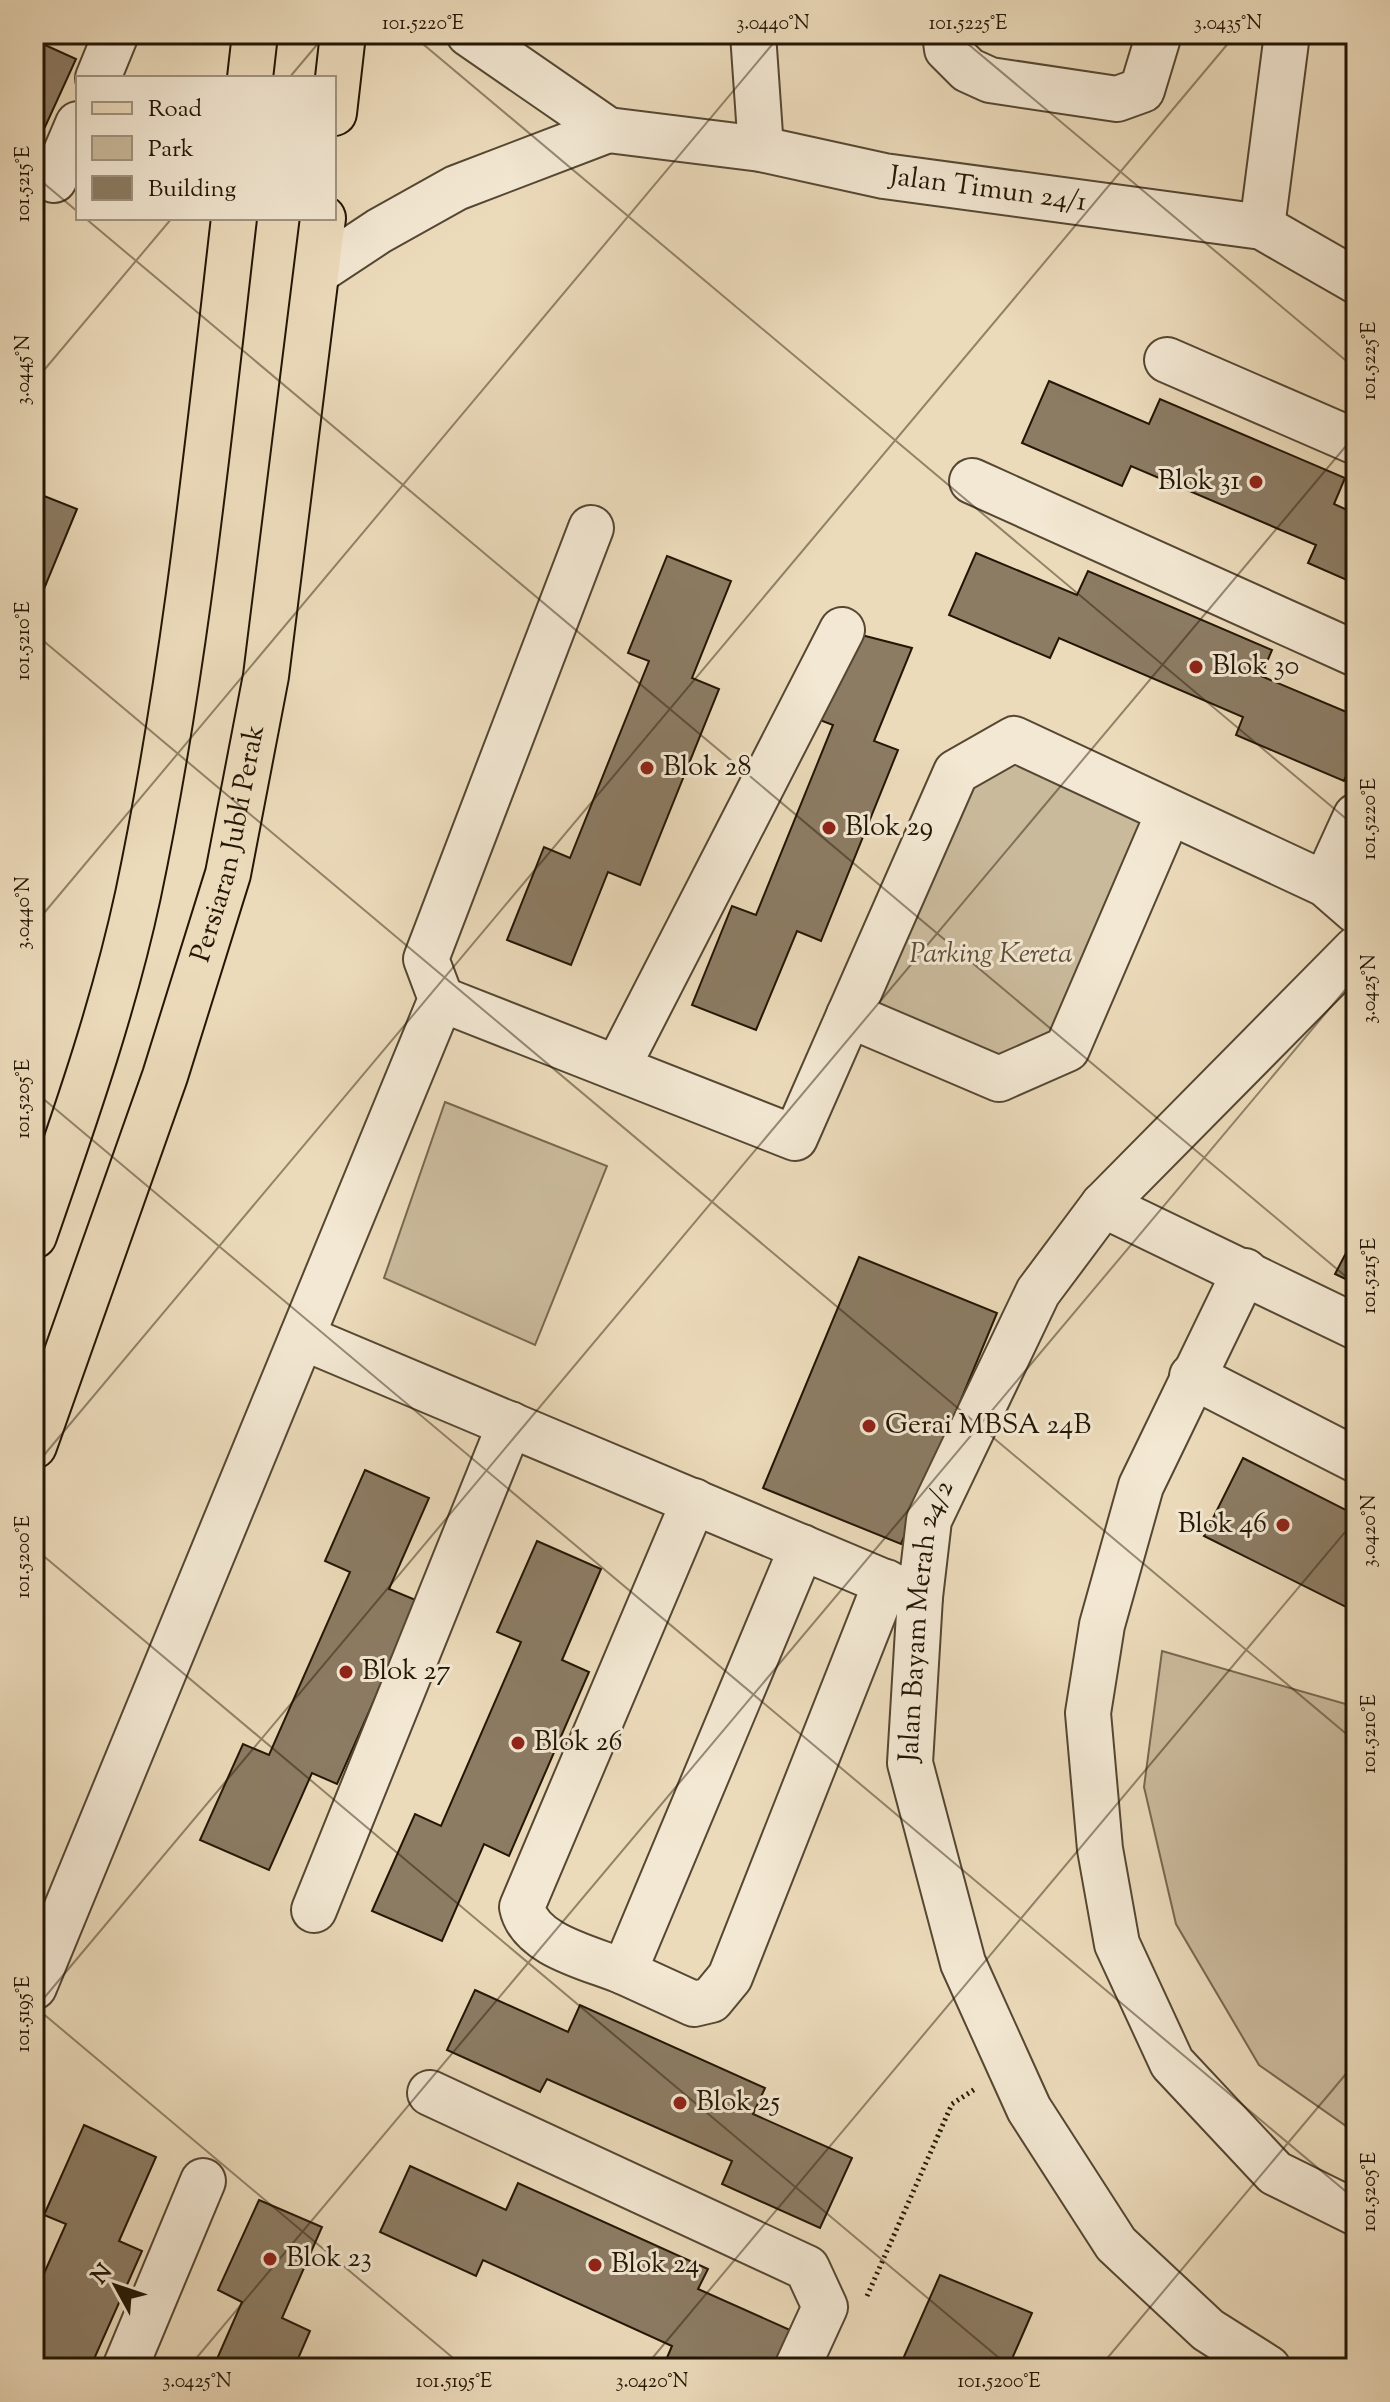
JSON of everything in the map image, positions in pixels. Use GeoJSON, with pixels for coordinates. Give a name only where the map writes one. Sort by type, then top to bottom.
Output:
{"type":"FeatureCollection","features":[{"type":"Feature","properties":{"kind":"main road"},"geometry":{"type":"LineString","coordinates":[[250,76],[255,34]]}},
{"type":"Feature","properties":{"kind":"main road"},"geometry":{"type":"LineString","coordinates":[[336,95],[343,34]]}},
{"type":"Feature","properties":{"kind":"main road"},"geometry":{"type":"LineString","coordinates":[[34,1236],[100,1043],[137,897],[164,761],[201,506],[234,220]]}},
{"type":"Feature","properties":{"kind":"main road","name":"Persiaran Jubli Perak"},"geometry":{"type":"LineString","coordinates":[[34,1446],[160,1091],[228,874],[266,676],[323,220]]}},
{"type":"Feature","properties":{"kind":"street"},"geometry":{"type":"LineString","coordinates":[[99,76],[116,34]]}},
{"type":"Feature","properties":{"kind":"street"},"geometry":{"type":"LineString","coordinates":[[469,34],[608,130]]}},
{"type":"Feature","properties":{"kind":"street"},"geometry":{"type":"LineString","coordinates":[[753,34],[761,149]]}},
{"type":"Feature","properties":{"kind":"street"},"geometry":{"type":"LineString","coordinates":[[945,34],[947,49],[968,70],[990,80],[1117,99],[1142,90],[1159,34]]}},
{"type":"Feature","properties":{"kind":"street"},"geometry":{"type":"LineString","coordinates":[[1262,227],[1287,34]]}},
{"type":"Feature","properties":{"kind":"street"},"geometry":{"type":"LineString","coordinates":[[34,170],[54,180],[76,129]]}},
{"type":"Feature","properties":{"kind":"street"},"geometry":{"type":"LineString","coordinates":[[317,272],[379,231],[456,188],[608,130]]}},
{"type":"Feature","properties":{"kind":"street","name":"Jalan Timun 24/1"},"geometry":{"type":"LineString","coordinates":[[608,130],[761,149],[884,176],[1262,227],[1356,281]]}},
{"type":"Feature","properties":{"kind":"street"},"geometry":{"type":"LineString","coordinates":[[1167,360],[1356,442]]}},
{"type":"Feature","properties":{"kind":"street"},"geometry":{"type":"LineString","coordinates":[[972,481],[1356,654]]}},
{"type":"Feature","properties":{"kind":"street"},"geometry":{"type":"LineString","coordinates":[[34,1987],[441,999],[426,959],[591,528]]}},
{"type":"Feature","properties":{"kind":"street"},"geometry":{"type":"LineString","coordinates":[[617,1068],[842,630]]}},
{"type":"Feature","properties":{"kind":"street"},"geometry":{"type":"LineString","coordinates":[[441,999],[795,1138],[956,772],[1014,739],[1340,898],[1356,816]]}},
{"type":"Feature","properties":{"kind":"street"},"geometry":{"type":"LineString","coordinates":[[849,1015],[999,1079],[1067,1049],[1169,812]]}},
{"type":"Feature","properties":{"kind":"street","name":"Jalan Bayam Merah 24/2"},"geometry":{"type":"LineString","coordinates":[[1268,2368],[1208,2330],[1116,2244],[1029,2109],[963,1963],[910,1763],[903,1589],[929,1520],[1038,1292],[1103,1205],[1356,949]]}},
{"type":"Feature","properties":{"kind":"street"},"geometry":{"type":"LineString","coordinates":[[1103,1205],[1356,1327]]}},
{"type":"Feature","properties":{"kind":"street"},"geometry":{"type":"LineString","coordinates":[[1245,1271],[1141,1486],[1102,1625],[1088,1713],[1100,1849],[1117,1944],[1172,2063],[1275,2173],[1356,2213]]}},
{"type":"Feature","properties":{"kind":"street"},"geometry":{"type":"LineString","coordinates":[[302,1337],[694,1501],[903,1589],[730,1977],[711,2000],[694,2004],[535,1934],[525,1922],[522,1907],[694,1501]]}},
{"type":"Feature","properties":{"kind":"street"},"geometry":{"type":"LineString","coordinates":[[1192,1376],[1356,1460]]}},
{"type":"Feature","properties":{"kind":"street"},"geometry":{"type":"LineString","coordinates":[[314,1910],[510,1424]]}},
{"type":"Feature","properties":{"kind":"street"},"geometry":{"type":"LineString","coordinates":[[624,1972],[802,1547]]}},
{"type":"Feature","properties":{"kind":"street"},"geometry":{"type":"LineString","coordinates":[[430,2093],[807,2268],[825,2307],[797,2368]]}},
{"type":"Feature","properties":{"kind":"street"},"geometry":{"type":"LineString","coordinates":[[125,2368],[203,2181]]}},
{"type":"Feature","properties":{"kind":"path"},"geometry":{"type":"LineString","coordinates":[[865,2299],[952,2104],[1010,2067]]}},
{"type":"Feature","properties":{"kind":"green space","name":"Parking Kereta"},"geometry":{"type":"Polygon","coordinates":[[[1014,739],[1169,812],[1067,1049],[999,1079],[849,1015],[956,772],[1014,739]]]}},
{"type":"Feature","properties":{"kind":"green space"},"geometry":{"type":"Polygon","coordinates":[[[445,1102],[607,1166],[535,1345],[384,1278],[445,1102]]]}},
{"type":"Feature","properties":{"kind":"green space"},"geometry":{"type":"Polygon","coordinates":[[[1162,1651],[1356,1707],[1356,2133],[1259,2065],[1176,1924],[1144,1787],[1162,1651]]]}},
{"type":"Feature","properties":{"kind":"building"},"geometry":{"type":"Polygon","coordinates":[[[1012,34],[1083,34],[1082,42],[1012,34]]]}},
{"type":"Feature","properties":{"kind":"building"},"geometry":{"type":"Polygon","coordinates":[[[34,40],[76,59],[45,127],[34,122],[34,40]]]}},
{"type":"Feature","properties":{"kind":"building","name":"Blok 31"},"geometry":{"type":"Polygon","coordinates":[[[1049,381],[1149,424],[1160,399],[1345,478],[1334,504],[1356,514],[1356,584],[1308,563],[1316,545],[1131,466],[1122,486],[1022,443],[1049,381]]]}},
{"type":"Feature","properties":{"kind":"building"},"geometry":{"type":"Polygon","coordinates":[[[34,492],[77,509],[46,584],[34,579],[34,492]]]}},
{"type":"Feature","properties":{"kind":"building","name":"Blok 30"},"geometry":{"type":"Polygon","coordinates":[[[976,553],[1077,595],[1088,571],[1272,650],[1261,676],[1356,716],[1356,753],[1344,781],[1236,735],[1243,717],[1059,638],[1050,658],[949,615],[976,553]]]}},
{"type":"Feature","properties":{"kind":"building","name":"Blok 28"},"geometry":{"type":"Polygon","coordinates":[[[667,556],[731,581],[692,678],[719,689],[640,885],[608,872],[571,965],[507,940],[544,847],[570,858],[649,661],[628,653],[667,556]]]}},
{"type":"Feature","properties":{"kind":"building"},"geometry":{"type":"Polygon","coordinates":[[[34,579],[46,584],[34,612],[34,579]]]}},
{"type":"Feature","properties":{"kind":"building","name":"Blok 29"},"geometry":{"type":"Polygon","coordinates":[[[842,630],[912,648],[874,741],[898,750],[821,941],[797,931],[756,1030],[692,1005],[732,906],[756,915],[833,725],[807,715],[842,630]]]}},
{"type":"Feature","properties":{"kind":"building"},"geometry":{"type":"Polygon","coordinates":[[[1356,1234],[1356,1284],[1335,1274],[1356,1234]]]}},
{"type":"Feature","properties":{"kind":"building","name":"Gerai MBSA 24B"},"geometry":{"type":"Polygon","coordinates":[[[859,1257],[997,1313],[901,1544],[763,1488],[859,1257]]]}},
{"type":"Feature","properties":{"kind":"building","name":"Blok 46"},"geometry":{"type":"Polygon","coordinates":[[[1243,1458],[1356,1515],[1356,1612],[1204,1536],[1243,1458]]]}},
{"type":"Feature","properties":{"kind":"building","name":"Blok 27"},"geometry":{"type":"Polygon","coordinates":[[[365,1470],[429,1498],[389,1589],[418,1601],[337,1784],[312,1773],[269,1870],[200,1840],[243,1744],[269,1755],[350,1572],[325,1561],[365,1470]]]}},
{"type":"Feature","properties":{"kind":"building","name":"Blok 26"},"geometry":{"type":"Polygon","coordinates":[[[537,1541],[601,1569],[562,1660],[589,1672],[509,1856],[484,1844],[442,1941],[372,1911],[415,1814],[441,1826],[521,1642],[497,1632],[537,1541]]]}},
{"type":"Feature","properties":{"kind":"building","name":"Blok 25"},"geometry":{"type":"Polygon","coordinates":[[[475,1990],[568,2032],[580,2005],[765,2088],[753,2114],[852,2158],[820,2228],[722,2184],[732,2161],[547,2079],[540,2092],[447,2050],[475,1990]]]}},
{"type":"Feature","properties":{"kind":"building"},"geometry":{"type":"Polygon","coordinates":[[[84,2125],[156,2157],[119,2241],[142,2251],[90,2368],[34,2368],[34,2296],[66,2224],[44,2215],[84,2125]]]}},
{"type":"Feature","properties":{"kind":"building","name":"Blok 24"},"geometry":{"type":"Polygon","coordinates":[[[410,2166],[506,2210],[518,2183],[708,2269],[698,2289],[790,2330],[772,2368],[683,2368],[666,2360],[672,2346],[483,2260],[476,2276],[380,2232],[410,2166]]]}},
{"type":"Feature","properties":{"kind":"building","name":"Blok 23"},"geometry":{"type":"Polygon","coordinates":[[[259,2200],[322,2227],[282,2318],[310,2331],[294,2368],[213,2368],[242,2302],[218,2290],[259,2200]]]}},
{"type":"Feature","properties":{"kind":"building"},"geometry":{"type":"Polygon","coordinates":[[[940,2275],[1032,2313],[1008,2368],[899,2368],[940,2275]]]}},
{"type":"Feature","properties":{"kind":"place","name":"Blok 31"},"geometry":{"type":"Point","coordinates":[1256,482]}},
{"type":"Feature","properties":{"kind":"place","name":"Blok 30"},"geometry":{"type":"Point","coordinates":[1196,667]}},
{"type":"Feature","properties":{"kind":"place","name":"Blok 28"},"geometry":{"type":"Point","coordinates":[647,768]}},
{"type":"Feature","properties":{"kind":"place","name":"Blok 29"},"geometry":{"type":"Point","coordinates":[829,828]}},
{"type":"Feature","properties":{"kind":"place","name":"Gerai MBSA 24B"},"geometry":{"type":"Point","coordinates":[869,1426]}},
{"type":"Feature","properties":{"kind":"place","name":"Blok 46"},"geometry":{"type":"Point","coordinates":[1283,1525]}},
{"type":"Feature","properties":{"kind":"place","name":"Blok 27"},"geometry":{"type":"Point","coordinates":[346,1672]}},
{"type":"Feature","properties":{"kind":"place","name":"Blok 26"},"geometry":{"type":"Point","coordinates":[518,1743]}},
{"type":"Feature","properties":{"kind":"place","name":"Blok 25"},"geometry":{"type":"Point","coordinates":[680,2103]}},
{"type":"Feature","properties":{"kind":"place","name":"Blok 23"},"geometry":{"type":"Point","coordinates":[270,2259]}},
{"type":"Feature","properties":{"kind":"place","name":"Blok 24"},"geometry":{"type":"Point","coordinates":[595,2265]}}]}
